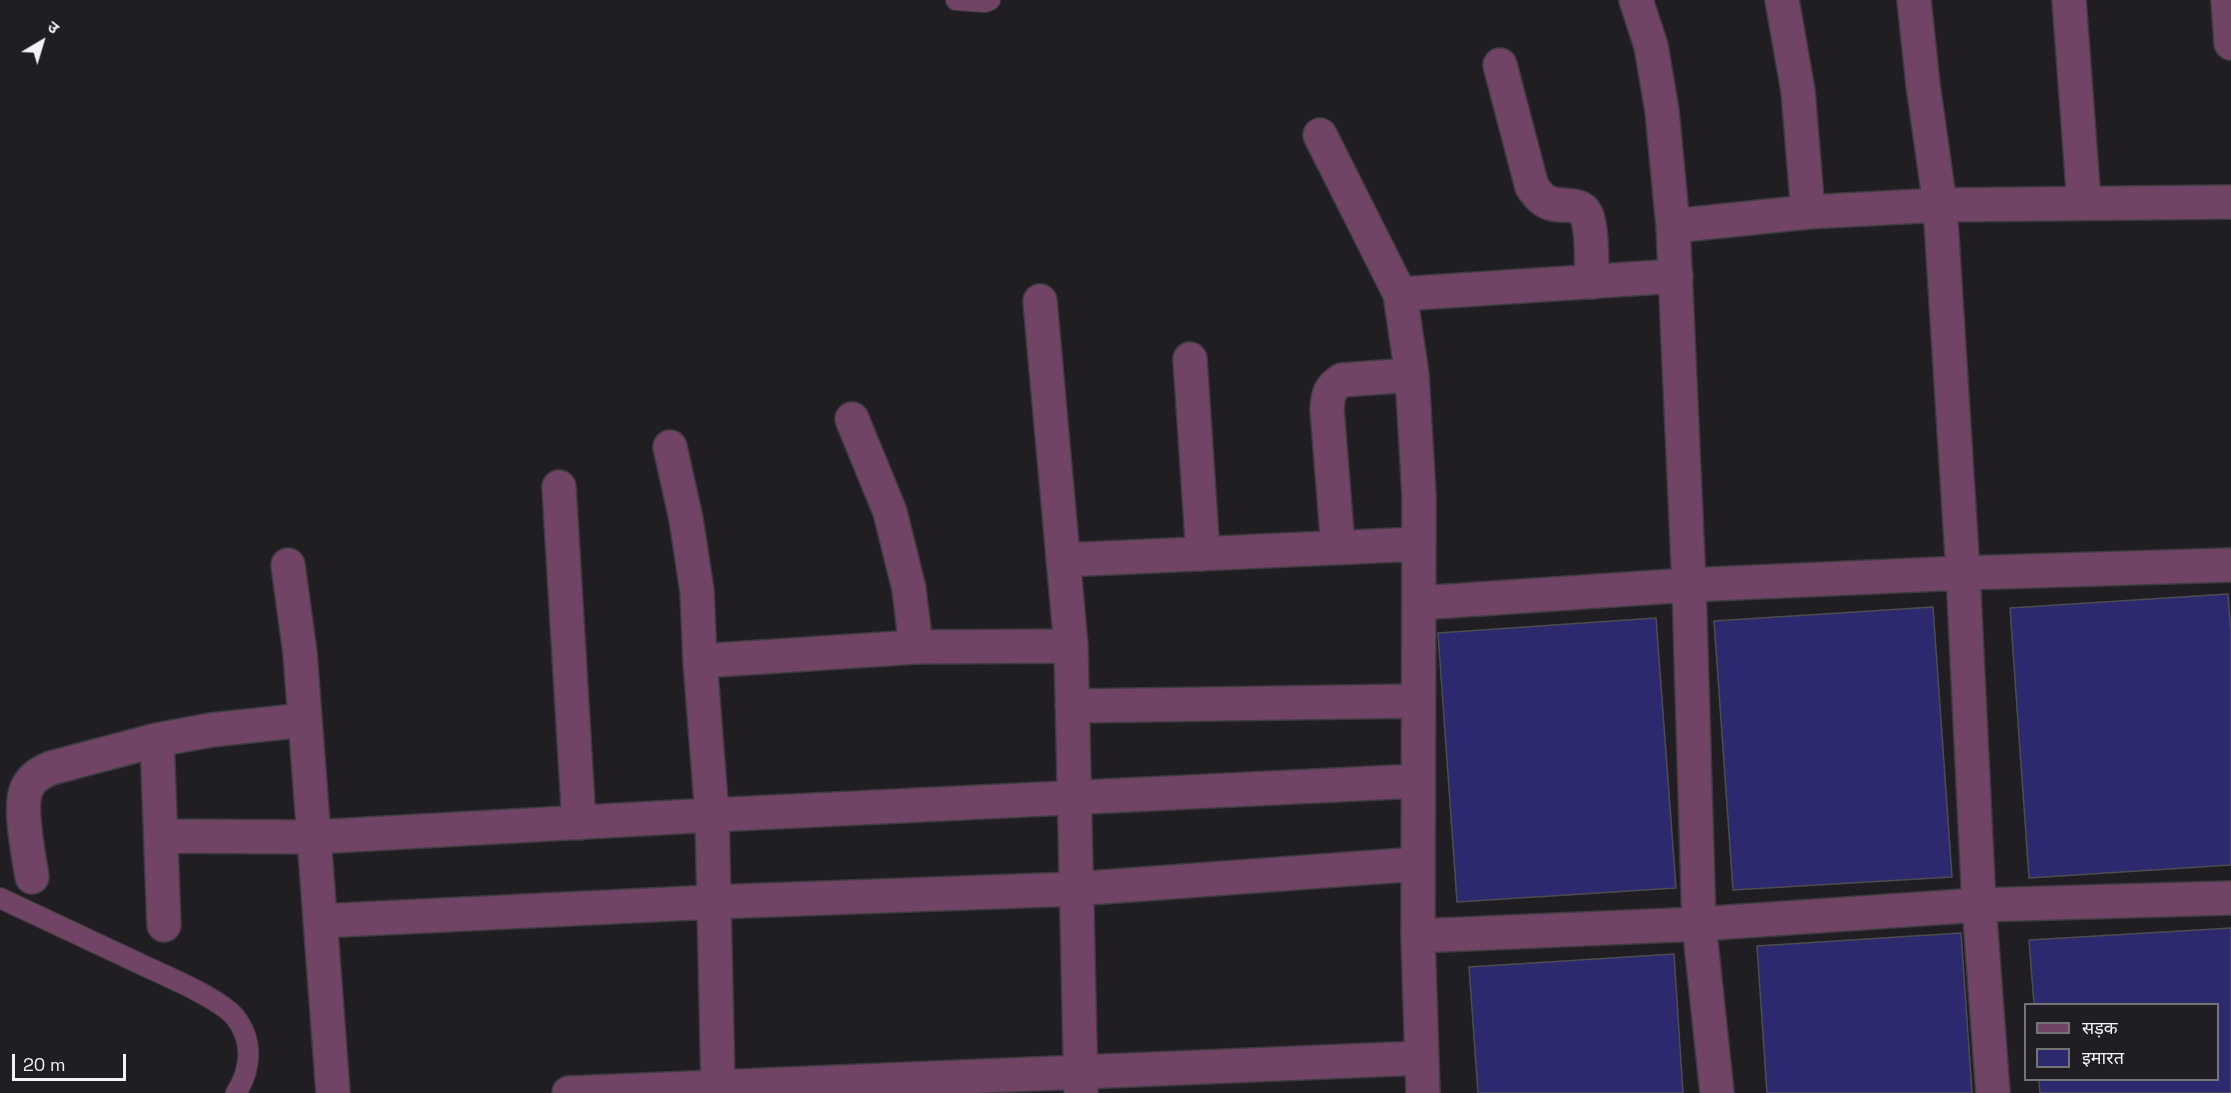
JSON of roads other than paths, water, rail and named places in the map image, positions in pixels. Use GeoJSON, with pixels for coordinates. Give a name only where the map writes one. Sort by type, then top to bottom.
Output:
{"type":"FeatureCollection","features":[{"type":"Feature","properties":{"kind":"street"},"geometry":{"type":"LineString","coordinates":[[1636,0],[1651,46],[1662,111],[1673,226],[1689,585],[1699,924],[1717,1093]]}},
{"type":"Feature","properties":{"kind":"street"},"geometry":{"type":"LineString","coordinates":[[1782,0],[1798,91],[1808,212]]}},
{"type":"Feature","properties":{"kind":"street"},"geometry":{"type":"LineString","coordinates":[[1914,0],[1940,205],[1963,573],[1978,906],[1993,1093]]}},
{"type":"Feature","properties":{"kind":"street"},"geometry":{"type":"LineString","coordinates":[[2069,0],[2084,203]]}},
{"type":"Feature","properties":{"kind":"street"},"geometry":{"type":"LineString","coordinates":[[2228,0],[2231,43]]}},
{"type":"Feature","properties":{"kind":"street"},"geometry":{"type":"LineString","coordinates":[[1500,65],[1532,187],[1540,198],[1553,204],[1570,204],[1583,210],[1588,220],[1592,282]]}},
{"type":"Feature","properties":{"kind":"street"},"geometry":{"type":"LineString","coordinates":[[1320,135],[1400,294],[1412,375],[1419,484],[1418,936],[1423,1093]]}},
{"type":"Feature","properties":{"kind":"street"},"geometry":{"type":"LineString","coordinates":[[1673,226],[1808,212],[1940,205],[2231,202]]}},
{"type":"Feature","properties":{"kind":"street"},"geometry":{"type":"LineString","coordinates":[[1400,294],[1676,276]]}},
{"type":"Feature","properties":{"kind":"street"},"geometry":{"type":"LineString","coordinates":[[1040,301],[1071,646],[1080,1082]]}},
{"type":"Feature","properties":{"kind":"street"},"geometry":{"type":"LineString","coordinates":[[1190,358],[1203,554]]}},
{"type":"Feature","properties":{"kind":"street"},"geometry":{"type":"LineString","coordinates":[[1338,547],[1328,393],[1342,380],[1412,375]]}},
{"type":"Feature","properties":{"kind":"street"},"geometry":{"type":"LineString","coordinates":[[852,419],[890,512],[909,590],[916,646]]}},
{"type":"Feature","properties":{"kind":"street"},"geometry":{"type":"LineString","coordinates":[[670,447],[686,519],[698,591],[700,661],[712,814],[718,1090]]}},
{"type":"Feature","properties":{"kind":"street"},"geometry":{"type":"LineString","coordinates":[[559,487],[579,823]]}},
{"type":"Feature","properties":{"kind":"street"},"geometry":{"type":"LineString","coordinates":[[1064,560],[1419,544]]}},
{"type":"Feature","properties":{"kind":"street"},"geometry":{"type":"LineString","coordinates":[[288,565],[296,618],[305,720],[333,1093]]}},
{"type":"Feature","properties":{"kind":"street"},"geometry":{"type":"LineString","coordinates":[[1419,603],[1689,585],[1963,573],[2231,565]]}},
{"type":"Feature","properties":{"kind":"street"},"geometry":{"type":"LineString","coordinates":[[700,661],[916,646],[1071,646]]}},
{"type":"Feature","properties":{"kind":"street"},"geometry":{"type":"LineString","coordinates":[[1072,706],[1418,701]]}},
{"type":"Feature","properties":{"kind":"street"},"geometry":{"type":"LineString","coordinates":[[32,877],[23,802],[27,787],[37,774],[51,768],[156,740],[211,730],[305,720]]}},
{"type":"Feature","properties":{"kind":"street"},"geometry":{"type":"LineString","coordinates":[[156,740],[164,925]]}},
{"type":"Feature","properties":{"kind":"street"},"geometry":{"type":"LineString","coordinates":[[161,836],[314,837],[712,814],[1418,781]]}},
{"type":"Feature","properties":{"kind":"street"},"geometry":{"type":"LineString","coordinates":[[320,921],[713,902],[1075,889],[1418,864]]}},
{"type":"Feature","properties":{"kind":"street"},"geometry":{"type":"LineString","coordinates":[[1418,936],[1699,924],[1978,906],[2231,898]]}},
{"type":"Feature","properties":{"kind":"street"},"geometry":{"type":"LineString","coordinates":[[569,1093],[1080,1082],[1422,1058]]}},
{"type":"Feature","properties":{"kind":"lane"},"geometry":{"type":"LineString","coordinates":[[956,0],[985,2],[990,0]]}},
{"type":"Feature","properties":{"kind":"lane"},"geometry":{"type":"LineString","coordinates":[[0,898],[173,979],[209,998],[235,1016],[246,1036],[249,1058],[245,1079],[236,1093]]}}]}
